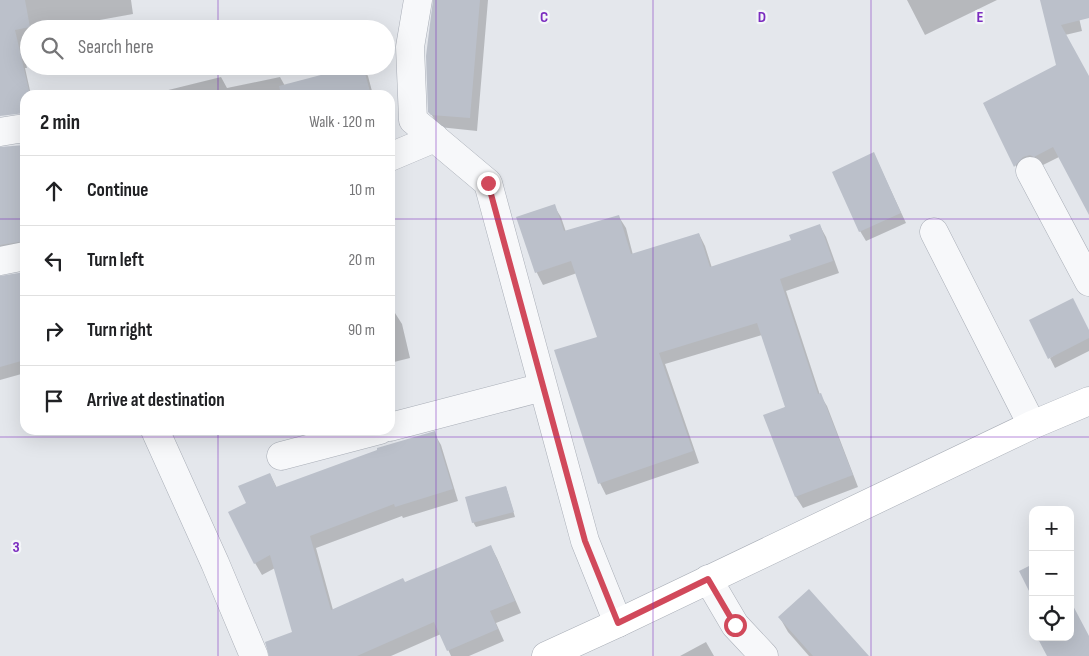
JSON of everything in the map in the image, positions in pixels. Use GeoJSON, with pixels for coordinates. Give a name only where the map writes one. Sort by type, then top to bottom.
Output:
{"type":"FeatureCollection","features":[{"type":"Feature","properties":{"kind":"street"},"geometry":{"type":"LineString","coordinates":[[418,0],[410,47],[413,120],[488,183],[585,541],[618,623]]}},
{"type":"Feature","properties":{"kind":"street"},"geometry":{"type":"LineString","coordinates":[[0,132],[20,129]]}},
{"type":"Feature","properties":{"kind":"street"},"geometry":{"type":"LineString","coordinates":[[395,155],[435,138]]}},
{"type":"Feature","properties":{"kind":"street"},"geometry":{"type":"LineString","coordinates":[[1030,171],[1089,282]]}},
{"type":"Feature","properties":{"kind":"street"},"geometry":{"type":"LineString","coordinates":[[934,232],[1032,425]]}},
{"type":"Feature","properties":{"kind":"street"},"geometry":{"type":"LineString","coordinates":[[0,261],[20,257]]}},
{"type":"Feature","properties":{"kind":"street"},"geometry":{"type":"LineString","coordinates":[[395,426],[543,387]]}},
{"type":"Feature","properties":{"kind":"street"},"geometry":{"type":"LineString","coordinates":[[546,656],[1032,425],[1089,401]]}},
{"type":"Feature","properties":{"kind":"street"},"geometry":{"type":"LineString","coordinates":[[157,435],[215,563],[254,656]]}},
{"type":"Feature","properties":{"kind":"street"},"geometry":{"type":"LineString","coordinates":[[281,456],[361,435]]}},
{"type":"Feature","properties":{"kind":"street"},"geometry":{"type":"LineString","coordinates":[[708,579],[735,625],[764,656]]}},
{"type":"Feature","properties":{"kind":"building"},"geometry":{"type":"Polygon","coordinates":[[[0,0],[25,0],[29,20],[20,20],[20,29],[15,30],[20,52],[20,75],[25,75],[29,90],[20,90],[20,114],[0,116],[0,0]]]}},
{"type":"Feature","properties":{"kind":"building"},"geometry":{"type":"Polygon","coordinates":[[[433,0],[480,0],[470,118],[431,115],[428,112],[426,56],[433,0]]]}},
{"type":"Feature","properties":{"kind":"building"},"geometry":{"type":"Polygon","coordinates":[[[1040,0],[1089,0],[1089,18],[1061,25],[1089,76],[1089,215],[1053,147],[1034,157],[1030,155],[1023,157],[1014,167],[983,103],[1056,65],[1040,0]]]}},
{"type":"Feature","properties":{"kind":"building"},"geometry":{"type":"Polygon","coordinates":[[[321,75],[365,75],[370,90],[280,90],[279,86],[321,75]]]}},
{"type":"Feature","properties":{"kind":"building"},"geometry":{"type":"Polygon","coordinates":[[[20,145],[20,242],[0,245],[0,147],[20,145]]]}},
{"type":"Feature","properties":{"kind":"building"},"geometry":{"type":"Polygon","coordinates":[[[874,152],[901,213],[859,232],[832,172],[874,152]]]}},
{"type":"Feature","properties":{"kind":"building"},"geometry":{"type":"Polygon","coordinates":[[[555,204],[564,231],[619,215],[631,254],[699,233],[710,267],[791,240],[789,235],[820,224],[833,261],[780,279],[818,394],[821,393],[853,475],[795,497],[763,415],[785,407],[757,323],[659,353],[693,451],[598,484],[554,350],[597,337],[571,261],[535,273],[516,217],[555,204]]]}},
{"type":"Feature","properties":{"kind":"building"},"geometry":{"type":"Polygon","coordinates":[[[20,273],[20,361],[0,367],[0,276],[20,273]]]}},
{"type":"Feature","properties":{"kind":"building"},"geometry":{"type":"Polygon","coordinates":[[[1073,298],[1089,330],[1089,338],[1048,359],[1029,320],[1073,298]]]}},
{"type":"Feature","properties":{"kind":"building"},"geometry":{"type":"Polygon","coordinates":[[[435,431],[453,489],[395,507],[394,504],[310,536],[331,610],[403,578],[405,582],[491,545],[515,601],[490,611],[498,629],[447,651],[434,622],[357,656],[269,656],[265,642],[292,632],[270,555],[254,564],[228,512],[246,503],[238,486],[270,473],[276,487],[377,450],[377,448],[435,431]]]}},
{"type":"Feature","properties":{"kind":"building"},"geometry":{"type":"Polygon","coordinates":[[[506,486],[514,512],[472,523],[465,497],[506,486]]]}},
{"type":"Feature","properties":{"kind":"building"},"geometry":{"type":"Polygon","coordinates":[[[1029,566],[1029,591],[1019,571],[1029,566]]]}},
{"type":"Feature","properties":{"kind":"building"},"geometry":{"type":"Polygon","coordinates":[[[809,589],[869,656],[813,656],[778,617],[809,589]]]}},
{"type":"Feature","properties":{"kind":"building"},"geometry":{"type":"Polygon","coordinates":[[[1074,608],[1089,636],[1089,656],[1047,656],[1039,641],[1074,641],[1074,608]]]}},
{"type":"Feature","properties":{"kind":"route"},"geometry":{"type":"LineString","coordinates":[[488,183],[585,541],[618,623],[708,579],[735,625]]}}]}
